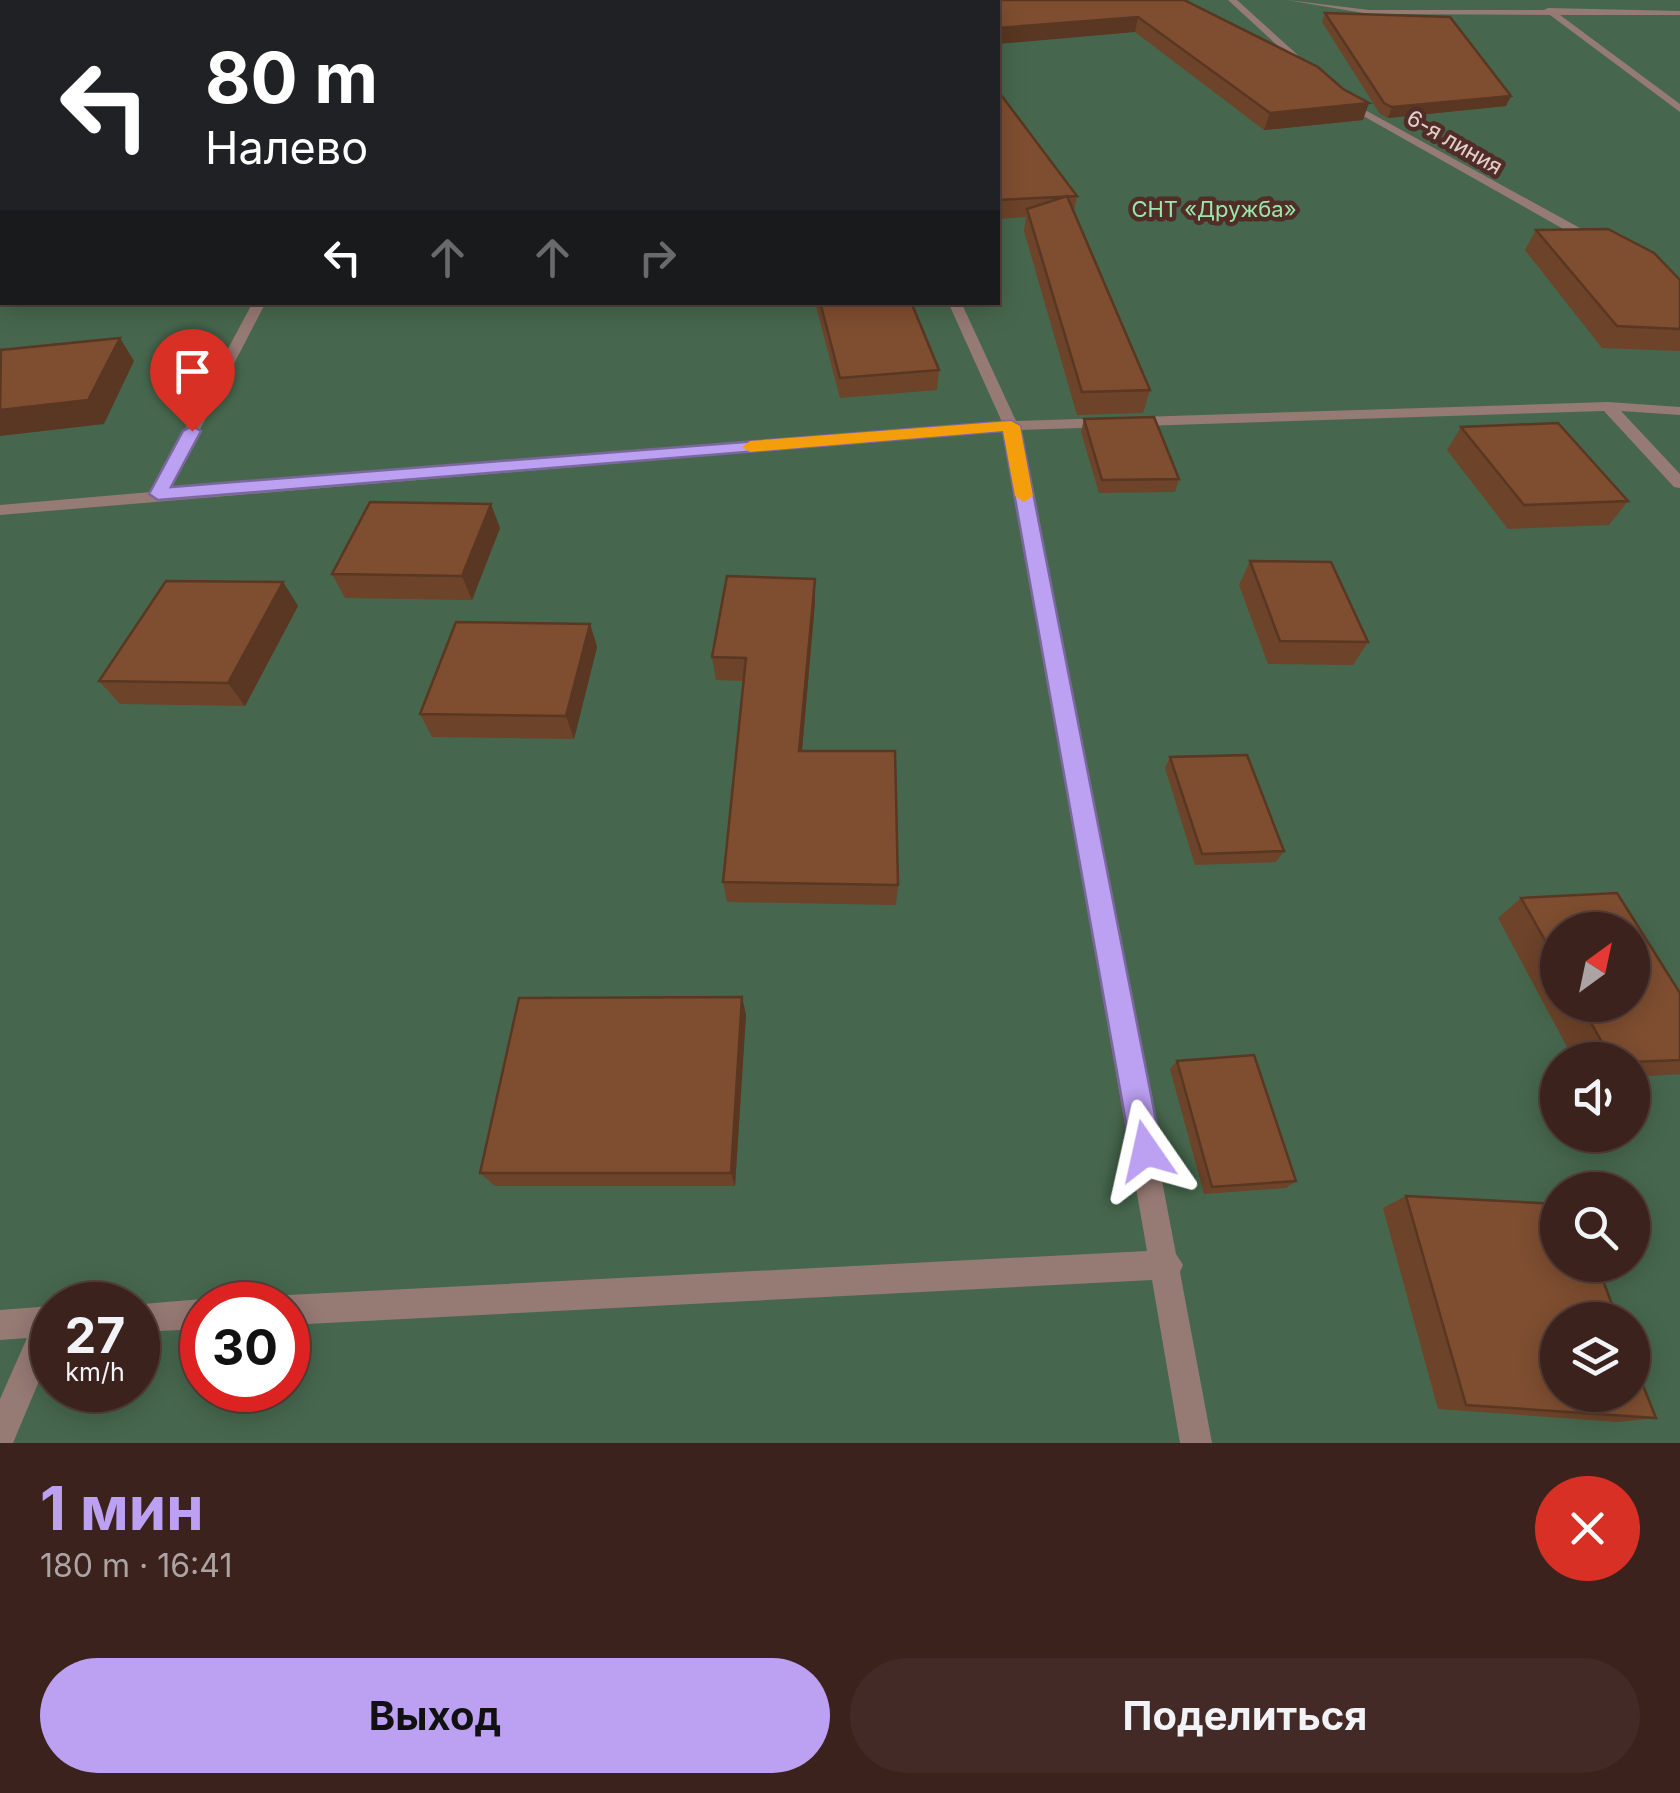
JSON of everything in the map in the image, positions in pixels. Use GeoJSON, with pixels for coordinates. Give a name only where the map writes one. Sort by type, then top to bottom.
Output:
{"type":"FeatureCollection","features":[{"type":"Feature","properties":{"kind":"street"},"geometry":{"type":"LineString","coordinates":[[1232,0],[1315,76]]}},
{"type":"Feature","properties":{"kind":"street"},"geometry":{"type":"LineString","coordinates":[[1292,0],[1369,12],[1680,13]]}},
{"type":"Feature","properties":{"kind":"street"},"geometry":{"type":"LineString","coordinates":[[1534,0],[1680,109]]}},
{"type":"Feature","properties":{"kind":"street","name":"6-я линия"},"geometry":{"type":"LineString","coordinates":[[1329,89],[1343,101],[1614,252]]}},
{"type":"Feature","properties":{"kind":"street"},"geometry":{"type":"LineString","coordinates":[[158,494],[258,305]]}},
{"type":"Feature","properties":{"kind":"street"},"geometry":{"type":"LineString","coordinates":[[955,305],[1011,426],[1168,1265],[1196,1443]]}},
{"type":"Feature","properties":{"kind":"street"},"geometry":{"type":"LineString","coordinates":[[0,510],[1011,426],[1608,406],[1680,411]]}},
{"type":"Feature","properties":{"kind":"street"},"geometry":{"type":"LineString","coordinates":[[1608,406],[1680,483]]}},
{"type":"Feature","properties":{"kind":"street"},"geometry":{"type":"LineString","coordinates":[[310,1309],[1168,1265]]}},
{"type":"Feature","properties":{"kind":"street"},"geometry":{"type":"LineString","coordinates":[[0,1325],[30,1323]]}},
{"type":"Feature","properties":{"kind":"street"},"geometry":{"type":"LineString","coordinates":[[0,1436],[30,1368]]}},
{"type":"Feature","properties":{"kind":"green space","name":"СНТ «Дружба»"},"geometry":{"type":"Polygon","coordinates":[[[1000,0],[1680,0],[1680,1443],[0,1443],[0,305],[1000,305],[1000,0]]]}},
{"type":"Feature","properties":{"kind":"building"},"geometry":{"type":"Polygon","coordinates":[[[1000,0],[1184,0],[1318,67],[1343,89],[1369,103],[1270,113],[1138,17],[1000,28],[1000,0]]]}},
{"type":"Feature","properties":{"kind":"building"},"geometry":{"type":"Polygon","coordinates":[[[1325,13],[1450,17],[1511,96],[1392,107],[1384,103],[1325,13]]]}},
{"type":"Feature","properties":{"kind":"building"},"geometry":{"type":"Polygon","coordinates":[[[1000,94],[1077,196],[1000,200],[1000,94]]]}},
{"type":"Feature","properties":{"kind":"building"},"geometry":{"type":"Polygon","coordinates":[[[1067,196],[1150,390],[1082,392],[1027,209],[1067,196]]]}},
{"type":"Feature","properties":{"kind":"building"},"geometry":{"type":"Polygon","coordinates":[[[1608,229],[1654,253],[1680,280],[1680,329],[1617,326],[1536,230],[1608,229]]]}},
{"type":"Feature","properties":{"kind":"building"},"geometry":{"type":"Polygon","coordinates":[[[821,305],[912,305],[939,370],[840,378],[821,305]]]}},
{"type":"Feature","properties":{"kind":"building"},"geometry":{"type":"Polygon","coordinates":[[[120,338],[88,400],[0,410],[1,350],[120,338]]]}},
{"type":"Feature","properties":{"kind":"building"},"geometry":{"type":"Polygon","coordinates":[[[1154,417],[1179,479],[1102,480],[1084,419],[1154,417]]]}},
{"type":"Feature","properties":{"kind":"building"},"geometry":{"type":"Polygon","coordinates":[[[1558,423],[1628,501],[1524,505],[1461,427],[1558,423]]]}},
{"type":"Feature","properties":{"kind":"building"},"geometry":{"type":"Polygon","coordinates":[[[370,502],[491,504],[462,576],[332,574],[370,502]]]}},
{"type":"Feature","properties":{"kind":"building"},"geometry":{"type":"Polygon","coordinates":[[[1250,561],[1331,562],[1368,642],[1280,641],[1250,561]]]}},
{"type":"Feature","properties":{"kind":"building"},"geometry":{"type":"Polygon","coordinates":[[[727,576],[815,579],[799,751],[895,751],[898,885],[723,882],[746,658],[712,657],[727,576]]]}},
{"type":"Feature","properties":{"kind":"building"},"geometry":{"type":"Polygon","coordinates":[[[166,581],[283,582],[228,683],[99,681],[166,581]]]}},
{"type":"Feature","properties":{"kind":"building"},"geometry":{"type":"Polygon","coordinates":[[[456,622],[590,624],[566,716],[420,714],[456,622]]]}},
{"type":"Feature","properties":{"kind":"building"},"geometry":{"type":"Polygon","coordinates":[[[1247,755],[1284,851],[1202,854],[1170,757],[1247,755]]]}},
{"type":"Feature","properties":{"kind":"building"},"geometry":{"type":"Polygon","coordinates":[[[1617,893],[1629,912],[1540,912],[1540,931],[1521,898],[1617,893]]]}},
{"type":"Feature","properties":{"kind":"building"},"geometry":{"type":"Polygon","coordinates":[[[1650,945],[1680,993],[1680,1060],[1650,1061],[1650,1042],[1602,1042],[1591,1022],[1650,1022],[1650,945]]]}},
{"type":"Feature","properties":{"kind":"building"},"geometry":{"type":"Polygon","coordinates":[[[742,997],[731,1173],[480,1173],[519,998],[742,997]]]}},
{"type":"Feature","properties":{"kind":"building"},"geometry":{"type":"Polygon","coordinates":[[[1254,1055],[1296,1181],[1212,1187],[1177,1061],[1254,1055]]]}},
{"type":"Feature","properties":{"kind":"building"},"geometry":{"type":"Polygon","coordinates":[[[1406,1196],[1540,1203],[1540,1282],[1603,1282],[1611,1302],[1540,1302],[1540,1410],[1466,1405],[1406,1196]]]}},
{"type":"Feature","properties":{"kind":"building"},"geometry":{"type":"Polygon","coordinates":[[[1650,1403],[1656,1418],[1568,1412],[1650,1412],[1650,1403]]]}},
{"type":"Feature","properties":{"kind":"slow traffic"},"geometry":{"type":"LineString","coordinates":[[750,447],[1011,426],[1024,496]]}},
{"type":"Feature","properties":{"kind":"route"},"geometry":{"type":"LineString","coordinates":[[192,431],[158,494],[1011,426],[1146,1151]]}}]}
